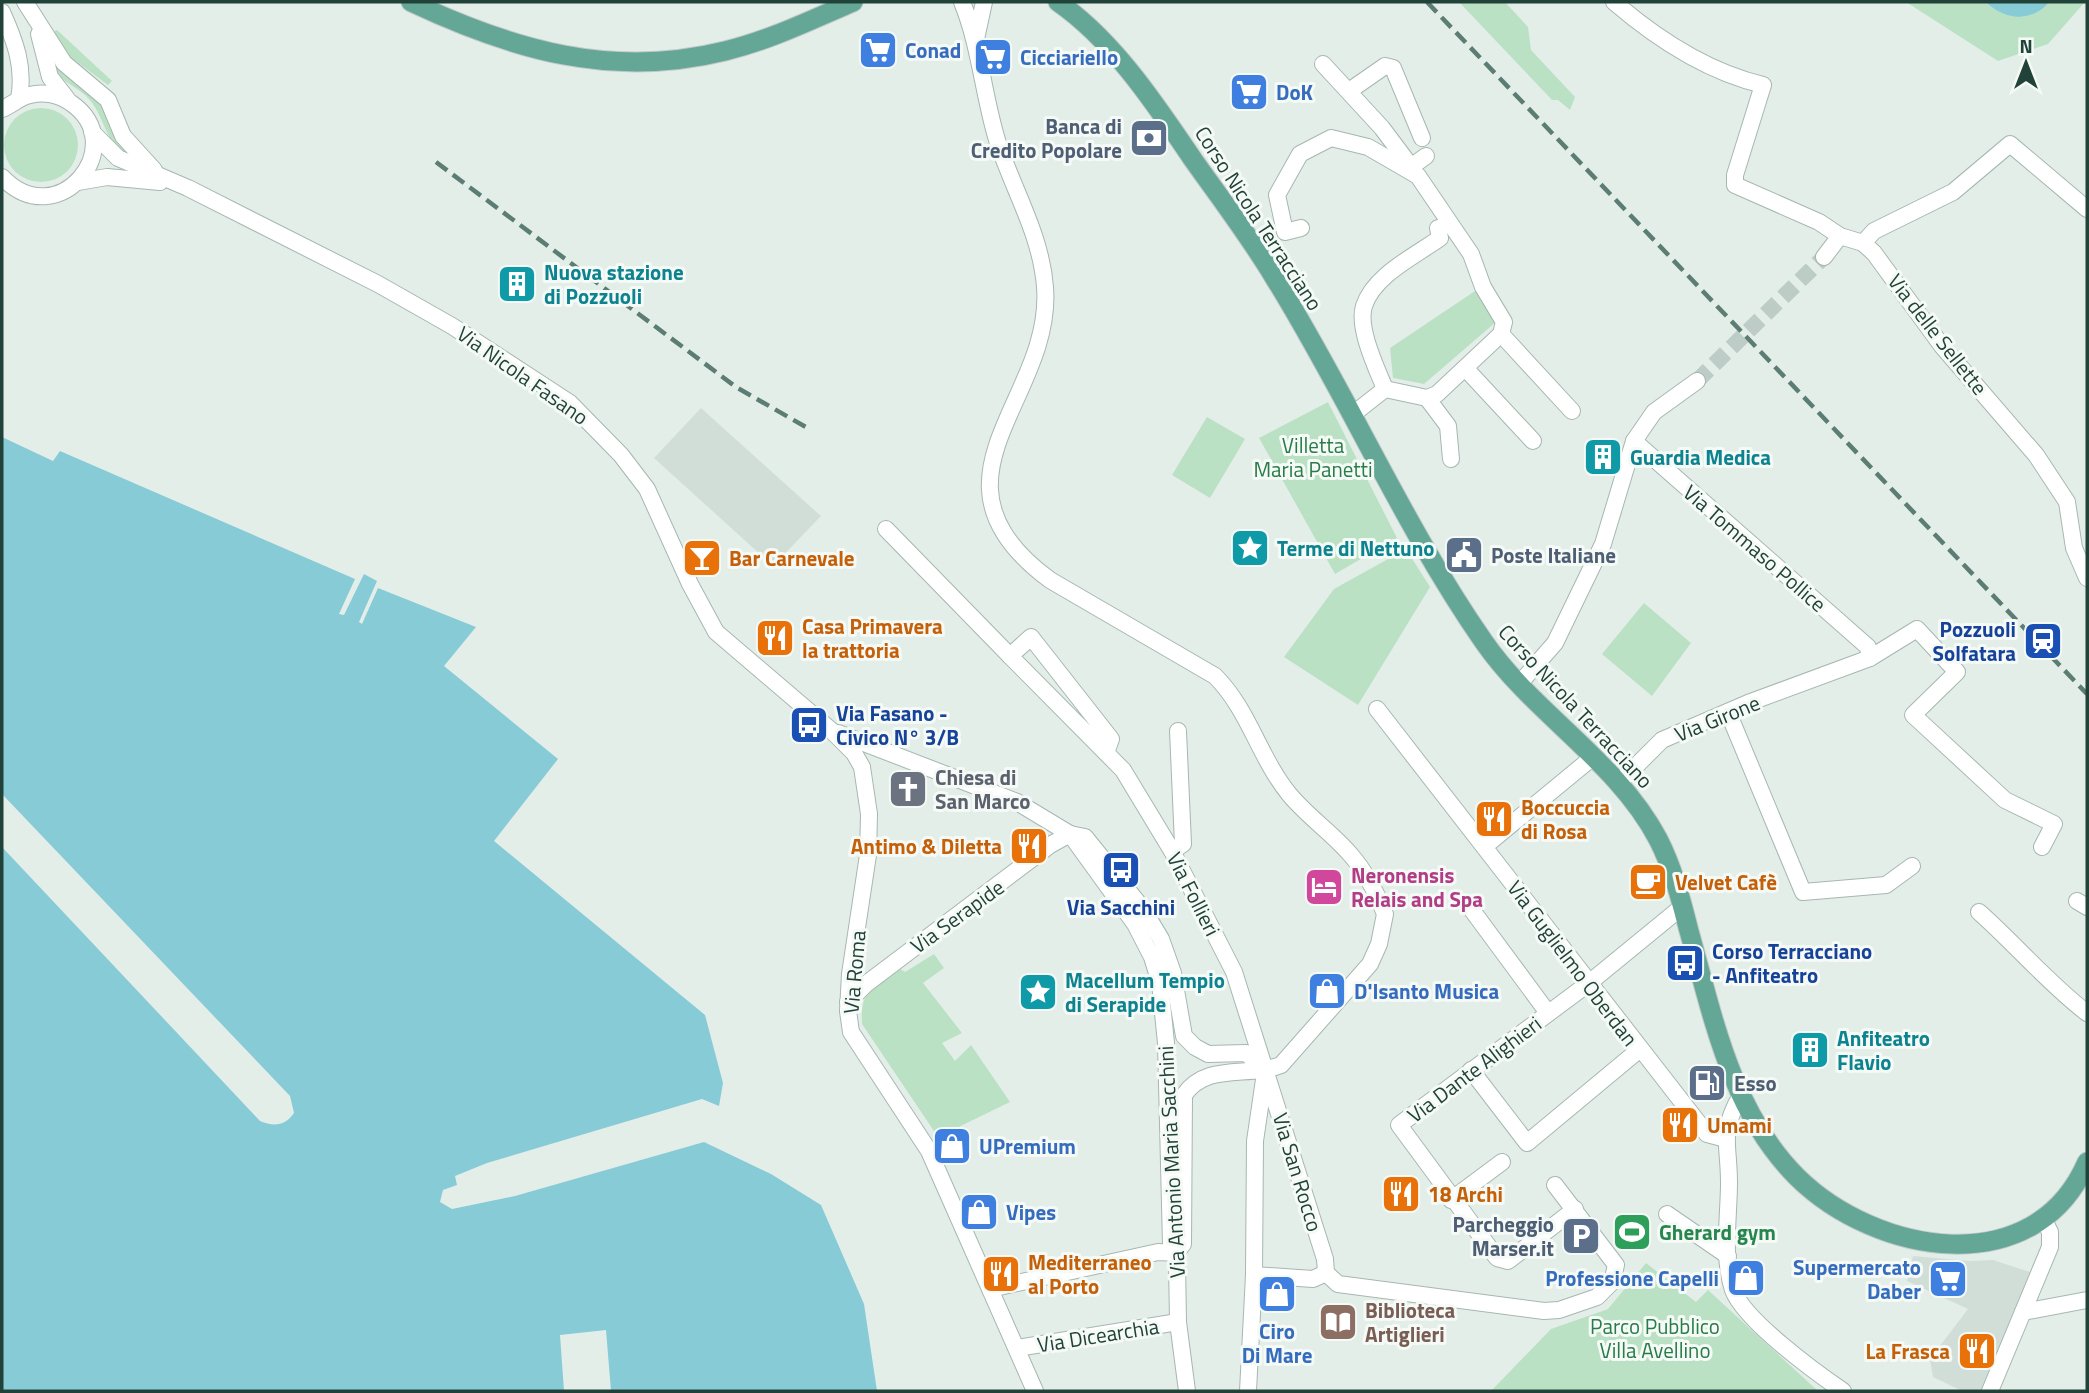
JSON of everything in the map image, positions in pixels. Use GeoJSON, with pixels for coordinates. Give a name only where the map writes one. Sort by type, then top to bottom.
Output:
{"type":"FeatureCollection","features":[{"type":"Feature","properties":{"kind":"main road"},"geometry":{"type":"LineString","coordinates":[[411,2],[479,33],[523,47],[566,56],[634,62],[725,51],[796,28],[853,2]]}},
{"type":"Feature","properties":{"kind":"main road","name":"Corso Nicola Terracciano"},"geometry":{"type":"LineString","coordinates":[[1058,2],[1091,30],[1168,122],[1273,275],[1449,589],[1488,647],[1639,807],[1660,842],[1683,906],[1718,1035],[1741,1095],[1759,1128],[1797,1177],[1823,1199],[1859,1218],[1920,1241],[1957,1246],[1991,1242],[2044,1220]]}},
{"type":"Feature","properties":{"kind":"main road"},"geometry":{"type":"LineString","coordinates":[[2044,1220],[2066,1200],[2087,1162]]}},
{"type":"Feature","properties":{"kind":"street"},"geometry":{"type":"LineString","coordinates":[[25,2],[64,63],[108,100],[123,136],[158,175]]}},
{"type":"Feature","properties":{"kind":"street"},"geometry":{"type":"LineString","coordinates":[[962,2],[976,39],[998,142],[1036,240],[1045,288],[1042,326],[991,461],[990,480],[995,514],[1020,554],[1043,575],[1215,676],[1224,684],[1239,704],[1265,757],[1289,794],[1352,855],[1385,914],[1380,944],[1370,964],[1281,1065],[1266,1071],[1207,1075],[1184,1095],[1184,1244],[1176,1253],[1158,1252],[990,1289]]}},
{"type":"Feature","properties":{"kind":"street"},"geometry":{"type":"LineString","coordinates":[[976,39],[984,2]]}},
{"type":"Feature","properties":{"kind":"street"},"geometry":{"type":"LineString","coordinates":[[1614,2],[1702,64],[1734,78],[1763,85],[1735,175],[1735,185],[1819,222],[1840,236],[1863,243],[1874,231],[1953,192],[2010,144],[2087,209]]}},
{"type":"Feature","properties":{"kind":"street"},"geometry":{"type":"LineString","coordinates":[[2,12],[21,64],[8,107]]}},
{"type":"Feature","properties":{"kind":"street","name":"Via Nicola Fasano"},"geometry":{"type":"LineString","coordinates":[[37,23],[49,75],[69,101],[79,109],[92,132],[118,158],[158,175],[378,284],[453,326],[580,411],[614,446],[647,489],[690,584],[716,632],[832,731]]}},
{"type":"Feature","properties":{"kind":"street"},"geometry":{"type":"LineString","coordinates":[[1323,64],[1349,91],[1415,171],[1471,254],[1483,287],[1504,322],[1501,334],[1437,394],[1427,398],[1382,393],[1352,415]]}},
{"type":"Feature","properties":{"kind":"street"},"geometry":{"type":"LineString","coordinates":[[1349,91],[1385,66],[1393,68],[1422,138]]}},
{"type":"Feature","properties":{"kind":"street"},"geometry":{"type":"LineString","coordinates":[[8,107],[44,93],[69,101]]}},
{"type":"Feature","properties":{"kind":"street"},"geometry":{"type":"LineString","coordinates":[[2,177],[23,193],[37,196],[66,190],[78,181],[92,158],[92,132]]}},
{"type":"Feature","properties":{"kind":"street"},"geometry":{"type":"LineString","coordinates":[[1301,228],[1285,232],[1277,195],[1300,154],[1331,138],[1368,147],[1415,171]]}},
{"type":"Feature","properties":{"kind":"street"},"geometry":{"type":"LineString","coordinates":[[1415,171],[1426,156]]}},
{"type":"Feature","properties":{"kind":"street"},"geometry":{"type":"LineString","coordinates":[[78,181],[122,178],[176,184]]}},
{"type":"Feature","properties":{"kind":"street"},"geometry":{"type":"LineString","coordinates":[[1382,393],[1367,345],[1363,307],[1383,279],[1440,238],[1438,228]]}},
{"type":"Feature","properties":{"kind":"street"},"geometry":{"type":"LineString","coordinates":[[1824,257],[1840,236]]}},
{"type":"Feature","properties":{"kind":"street","name":"Via delle Sellette"},"geometry":{"type":"LineString","coordinates":[[1863,243],[1909,298],[1942,346],[2051,477],[2067,502],[2074,548],[2087,578]]}},
{"type":"Feature","properties":{"kind":"street"},"geometry":{"type":"LineString","coordinates":[[1501,334],[1572,411]]}},
{"type":"Feature","properties":{"kind":"street"},"geometry":{"type":"LineString","coordinates":[[1465,369],[1533,442]]}},
{"type":"Feature","properties":{"kind":"street"},"geometry":{"type":"LineString","coordinates":[[1520,683],[1555,643],[1606,545],[1634,441],[1654,412],[1697,381]]}},
{"type":"Feature","properties":{"kind":"street"},"geometry":{"type":"LineString","coordinates":[[1427,398],[1448,426],[1451,459]]}},
{"type":"Feature","properties":{"kind":"street","name":"Via Tommaso Pollice"},"geometry":{"type":"LineString","coordinates":[[1634,441],[1868,647],[1870,658]]}},
{"type":"Feature","properties":{"kind":"street","name":"Via Follieri"},"geometry":{"type":"LineString","coordinates":[[886,529],[1123,770],[1172,851],[1234,972],[1266,1071]]}},
{"type":"Feature","properties":{"kind":"street","name":"Via Girone"},"geometry":{"type":"LineString","coordinates":[[1618,784],[1662,740],[1870,658],[1917,629],[1957,672],[1913,715],[2005,800],[2053,824],[2042,847]]}},
{"type":"Feature","properties":{"kind":"street"},"geometry":{"type":"LineString","coordinates":[[1010,656],[1031,637],[1061,679],[1111,739],[1106,753]]}},
{"type":"Feature","properties":{"kind":"street"},"geometry":{"type":"LineString","coordinates":[[1048,694],[1061,679]]}},
{"type":"Feature","properties":{"kind":"street"},"geometry":{"type":"LineString","coordinates":[[1066,712],[1080,699]]}},
{"type":"Feature","properties":{"kind":"street","name":"Via Guglielmo Oberdan"},"geometry":{"type":"LineString","coordinates":[[1377,709],[1707,1134],[1726,1139]]}},
{"type":"Feature","properties":{"kind":"street"},"geometry":{"type":"LineString","coordinates":[[1728,712],[1803,892],[1886,885],[1912,866]]}},
{"type":"Feature","properties":{"kind":"street"},"geometry":{"type":"LineString","coordinates":[[832,731],[1017,802],[1070,834],[1085,837],[1143,909],[1161,939],[1173,973],[1181,1030],[1191,1044],[1208,1054],[1247,1053],[1266,1071]]}},
{"type":"Feature","properties":{"kind":"street","name":"Via Roma"},"geometry":{"type":"LineString","coordinates":[[832,731],[854,753],[862,767],[869,814],[864,892],[848,1002],[848,1020],[856,1041],[929,1151],[1035,1391]]}},
{"type":"Feature","properties":{"kind":"street"},"geometry":{"type":"LineString","coordinates":[[1172,851],[1184,844],[1178,731]]}},
{"type":"Feature","properties":{"kind":"street"},"geometry":{"type":"LineString","coordinates":[[1485,846],[1592,757]]}},
{"type":"Feature","properties":{"kind":"street","name":"Via Serapide"},"geometry":{"type":"LineString","coordinates":[[848,1002],[919,944],[1070,834]]}},
{"type":"Feature","properties":{"kind":"street","name":"Via Antonio Maria Sacchini"},"geometry":{"type":"LineString","coordinates":[[1070,834],[1135,924],[1152,957],[1160,983],[1166,1043],[1171,1245],[1176,1253],[1178,1322],[1187,1391]]}},
{"type":"Feature","properties":{"kind":"street","name":"Via Dante Alighieri"},"geometry":{"type":"LineString","coordinates":[[1466,902],[1548,1013]]}},
{"type":"Feature","properties":{"kind":"street","name":"Via Dante Alighieri"},"geometry":{"type":"LineString","coordinates":[[1451,1199],[1399,1125],[1588,983],[1683,906]]}},
{"type":"Feature","properties":{"kind":"street"},"geometry":{"type":"LineString","coordinates":[[1979,912],[2027,955],[2057,990],[2087,1013]]}},
{"type":"Feature","properties":{"kind":"street"},"geometry":{"type":"LineString","coordinates":[[1471,1070],[1527,1143],[1640,1049]]}},
{"type":"Feature","properties":{"kind":"street"},"geometry":{"type":"LineString","coordinates":[[1248,1391],[1254,1276],[1255,1141],[1266,1071]]}},
{"type":"Feature","properties":{"kind":"street","name":"Via San Rocco"},"geometry":{"type":"LineString","coordinates":[[1266,1071],[1325,1259],[1326,1273]]}},
{"type":"Feature","properties":{"kind":"street"},"geometry":{"type":"LineString","coordinates":[[1741,1095],[1727,1119],[1726,1139],[1728,1256],[1733,1290],[1746,1309],[1799,1359],[1843,1391]]}},
{"type":"Feature","properties":{"kind":"street"},"geometry":{"type":"LineString","coordinates":[[1502,1162],[1451,1199],[1497,1258],[1508,1261],[1575,1209]]}},
{"type":"Feature","properties":{"kind":"street"},"geometry":{"type":"LineString","coordinates":[[1254,1276],[1313,1279],[1326,1273],[1338,1284],[1544,1311],[1579,1306],[1607,1289],[1615,1275],[1616,1265],[1555,1185]]}},
{"type":"Feature","properties":{"kind":"street"},"geometry":{"type":"LineString","coordinates":[[1667,1214],[1728,1256]]}},
{"type":"Feature","properties":{"kind":"street"},"geometry":{"type":"LineString","coordinates":[[1990,1391],[2050,1247],[2050,1231],[2044,1220]]}},
{"type":"Feature","properties":{"kind":"street"},"geometry":{"type":"LineString","coordinates":[[2023,1312],[2087,1300]]}},
{"type":"Feature","properties":{"kind":"street","name":"Via Dicearchia"},"geometry":{"type":"LineString","coordinates":[[1017,1348],[1178,1322]]}},
{"type":"Feature","properties":{"kind":"shaded area"},"geometry":{"type":"Polygon","coordinates":[[[701,408],[821,516],[773,566],[654,458],[701,408]]]}},
{"type":"Feature","properties":{"kind":"shaded area"},"geometry":{"type":"Polygon","coordinates":[[[1913,1256],[1969,1261],[1993,1260],[2030,1272],[1980,1391],[1962,1391],[1933,1377],[1930,1359],[1968,1309],[1907,1281],[1913,1256]]]}},
{"type":"Feature","properties":{"kind":"green space"},"geometry":{"type":"Polygon","coordinates":[[[1459,2],[1505,2],[1528,27],[1531,50],[1575,97],[1570,110],[1558,100],[1552,100],[1459,2]]]}},
{"type":"Feature","properties":{"kind":"green space"},"geometry":{"type":"Polygon","coordinates":[[[1906,2],[2085,2],[2048,44],[1998,61],[1906,2]]]}},
{"type":"Feature","properties":{"kind":"green space"},"geometry":{"type":"Polygon","coordinates":[[[57,30],[112,81],[108,85],[69,56],[52,32],[57,30]]]}},
{"type":"Feature","properties":{"kind":"green space"},"geometry":{"type":"Polygon","coordinates":[[[53,62],[101,103],[116,139],[130,156],[121,151],[109,137],[93,104],[62,79],[53,62]]]}},
{"type":"Feature","properties":{"kind":"green space"},"geometry":{"type":"Polygon","coordinates":[[[34,108],[48,108],[62,114],[72,124],[78,145],[72,166],[62,176],[48,182],[34,182],[20,176],[10,166],[4,152],[4,138],[10,124],[20,114],[34,108]]]}},
{"type":"Feature","properties":{"kind":"green space"},"geometry":{"type":"Polygon","coordinates":[[[1475,291],[1497,321],[1424,384],[1393,378],[1390,348],[1475,291]]]}},
{"type":"Feature","properties":{"kind":"green space","name":"Villetta Maria Panetti"},"geometry":{"type":"Polygon","coordinates":[[[1328,402],[1397,538],[1335,574],[1259,438],[1328,402]]]}},
{"type":"Feature","properties":{"kind":"green space"},"geometry":{"type":"Polygon","coordinates":[[[1207,417],[1245,439],[1210,498],[1172,475],[1207,417]]]}},
{"type":"Feature","properties":{"kind":"green space"},"geometry":{"type":"Polygon","coordinates":[[[1406,549],[1430,587],[1358,705],[1284,657],[1334,589],[1406,549]]]}},
{"type":"Feature","properties":{"kind":"green space"},"geometry":{"type":"Polygon","coordinates":[[[1644,603],[1691,643],[1652,696],[1602,654],[1644,603]]]}},
{"type":"Feature","properties":{"kind":"green space"},"geometry":{"type":"Polygon","coordinates":[[[934,954],[944,968],[923,983],[962,1033],[942,1043],[955,1061],[971,1045],[1010,1102],[938,1137],[862,1024],[863,1003],[875,984],[897,967],[905,972],[934,954]]]}},
{"type":"Feature","properties":{"kind":"green space","name":"Parco Pubblico Villa Avellino"},"geometry":{"type":"Polygon","coordinates":[[[1646,1263],[1696,1302],[1708,1290],[1818,1391],[1491,1391],[1551,1329],[1608,1309],[1646,1263]]]}},
{"type":"Feature","properties":{"kind":"water"},"geometry":{"type":"Polygon","coordinates":[[[1986,2],[2049,2],[2035,13],[2018,17],[2001,13],[1986,2]]]}},
{"type":"Feature","properties":{"kind":"water"},"geometry":{"type":"Polygon","coordinates":[[[2,437],[53,461],[60,451],[355,579],[339,614],[344,615],[364,574],[377,581],[359,622],[362,624],[378,588],[476,627],[444,666],[558,759],[494,841],[705,1015],[723,1083],[719,1106],[702,1099],[487,1163],[455,1176],[457,1185],[443,1190],[440,1202],[452,1209],[515,1196],[704,1142],[771,1174],[821,1205],[864,1304],[877,1391],[611,1391],[606,1330],[560,1335],[564,1391],[2,1391],[2,847],[260,1121],[279,1124],[287,1121],[294,1113],[290,1096],[2,794],[2,437]]]}},
{"type":"Feature","properties":{"kind":"tunnel"},"geometry":{"type":"LineString","coordinates":[[1697,381],[1824,257]]}},
{"type":"Feature","properties":{"kind":"railway"},"geometry":{"type":"LineString","coordinates":[[1427,2],[2087,694]]}},
{"type":"Feature","properties":{"kind":"railway"},"geometry":{"type":"LineString","coordinates":[[436,162],[736,387],[811,430]]}},
{"type":"Feature","properties":{"kind":"place","name":"Conad"},"geometry":{"type":"Point","coordinates":[878,50]}},
{"type":"Feature","properties":{"kind":"place","name":"Cicciariello"},"geometry":{"type":"Point","coordinates":[993,57]}},
{"type":"Feature","properties":{"kind":"place","name":"DoK"},"geometry":{"type":"Point","coordinates":[1249,92]}},
{"type":"Feature","properties":{"kind":"place","name":"Banca di Credito Popolare"},"geometry":{"type":"Point","coordinates":[1149,138]}},
{"type":"Feature","properties":{"kind":"place","name":"Nuova stazione di Pozzuoli"},"geometry":{"type":"Point","coordinates":[517,284]}},
{"type":"Feature","properties":{"kind":"place","name":"Guardia Medica"},"geometry":{"type":"Point","coordinates":[1603,457]}},
{"type":"Feature","properties":{"kind":"place","name":"Terme di Nettuno"},"geometry":{"type":"Point","coordinates":[1250,548]}},
{"type":"Feature","properties":{"kind":"place","name":"Poste Italiane"},"geometry":{"type":"Point","coordinates":[1464,555]}},
{"type":"Feature","properties":{"kind":"place","name":"Bar Carnevale"},"geometry":{"type":"Point","coordinates":[702,558]}},
{"type":"Feature","properties":{"kind":"place","name":"Casa Primavera la trattoria"},"geometry":{"type":"Point","coordinates":[775,638]}},
{"type":"Feature","properties":{"kind":"place","name":"Pozzuoli Solfatara"},"geometry":{"type":"Point","coordinates":[2043,641]}},
{"type":"Feature","properties":{"kind":"place","name":"Via Fasano - Civico N° 3/B"},"geometry":{"type":"Point","coordinates":[809,725]}},
{"type":"Feature","properties":{"kind":"place","name":"Chiesa di San Marco"},"geometry":{"type":"Point","coordinates":[908,789]}},
{"type":"Feature","properties":{"kind":"place","name":"Boccuccia di Rosa"},"geometry":{"type":"Point","coordinates":[1494,819]}},
{"type":"Feature","properties":{"kind":"place","name":"Antimo & Diletta"},"geometry":{"type":"Point","coordinates":[1029,846]}},
{"type":"Feature","properties":{"kind":"place","name":"Via Sacchini"},"geometry":{"type":"Point","coordinates":[1121,870]}},
{"type":"Feature","properties":{"kind":"place","name":"Velvet Cafè"},"geometry":{"type":"Point","coordinates":[1648,882]}},
{"type":"Feature","properties":{"kind":"place","name":"Neronensis Relais and Spa"},"geometry":{"type":"Point","coordinates":[1324,887]}},
{"type":"Feature","properties":{"kind":"place","name":"Corso Terracciano - Anfiteatro"},"geometry":{"type":"Point","coordinates":[1685,963]}},
{"type":"Feature","properties":{"kind":"place","name":"D'Isanto Musica"},"geometry":{"type":"Point","coordinates":[1327,991]}},
{"type":"Feature","properties":{"kind":"place","name":"Macellum Tempio di Serapide"},"geometry":{"type":"Point","coordinates":[1038,992]}},
{"type":"Feature","properties":{"kind":"place","name":"Anfiteatro Flavio"},"geometry":{"type":"Point","coordinates":[1810,1050]}},
{"type":"Feature","properties":{"kind":"place","name":"Esso"},"geometry":{"type":"Point","coordinates":[1707,1083]}},
{"type":"Feature","properties":{"kind":"place","name":"Umami"},"geometry":{"type":"Point","coordinates":[1680,1125]}},
{"type":"Feature","properties":{"kind":"place","name":"UPremium"},"geometry":{"type":"Point","coordinates":[952,1146]}},
{"type":"Feature","properties":{"kind":"place","name":"18 Archi"},"geometry":{"type":"Point","coordinates":[1401,1194]}},
{"type":"Feature","properties":{"kind":"place","name":"Vipes"},"geometry":{"type":"Point","coordinates":[979,1212]}},
{"type":"Feature","properties":{"kind":"place","name":"Gherard gym"},"geometry":{"type":"Point","coordinates":[1632,1232]}},
{"type":"Feature","properties":{"kind":"place","name":"Parcheggio Marser.it"},"geometry":{"type":"Point","coordinates":[1581,1236]}},
{"type":"Feature","properties":{"kind":"place","name":"Mediterraneo al Porto"},"geometry":{"type":"Point","coordinates":[1001,1274]}},
{"type":"Feature","properties":{"kind":"place","name":"Professione Capelli"},"geometry":{"type":"Point","coordinates":[1746,1278]}},
{"type":"Feature","properties":{"kind":"place","name":"Supermercato Daber"},"geometry":{"type":"Point","coordinates":[1948,1279]}},
{"type":"Feature","properties":{"kind":"place","name":"Ciro Di Mare"},"geometry":{"type":"Point","coordinates":[1277,1294]}},
{"type":"Feature","properties":{"kind":"place","name":"Biblioteca Artiglieri"},"geometry":{"type":"Point","coordinates":[1338,1322]}},
{"type":"Feature","properties":{"kind":"place","name":"La Frasca"},"geometry":{"type":"Point","coordinates":[1977,1351]}}]}
